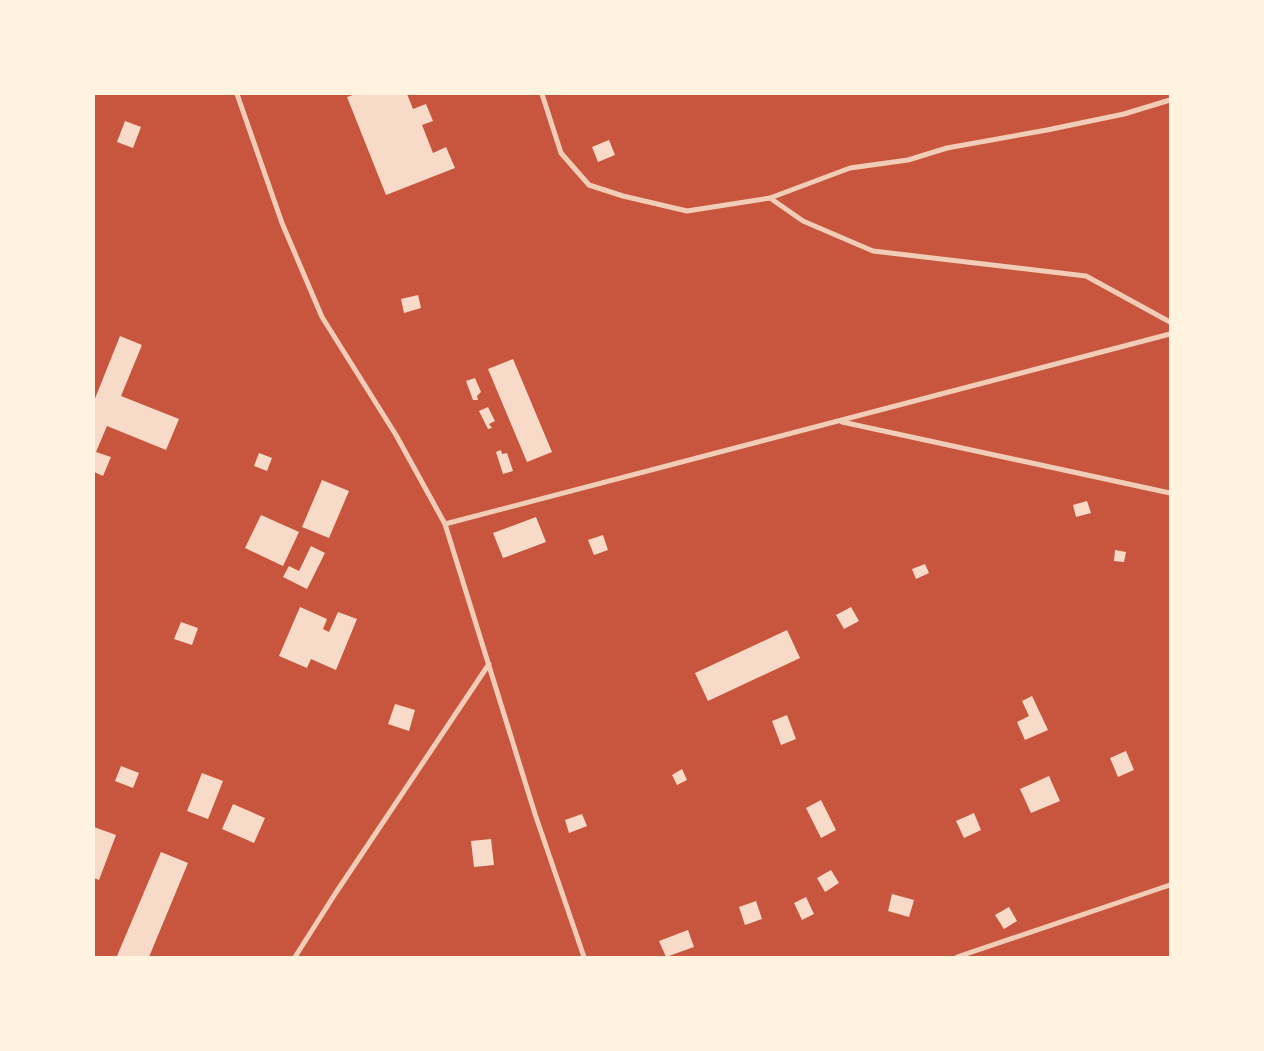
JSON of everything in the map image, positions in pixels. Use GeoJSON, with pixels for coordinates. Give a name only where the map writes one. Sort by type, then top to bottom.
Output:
{"type":"FeatureCollection","features":[{"type":"Feature","properties":{"kind":"street"},"geometry":{"type":"LineString","coordinates":[[237,94],[282,223],[322,317],[396,435],[445,524],[535,814],[584,957]]}},
{"type":"Feature","properties":{"kind":"street"},"geometry":{"type":"LineString","coordinates":[[542,94],[560,153],[589,185],[623,196],[687,211],[770,198],[850,168],[908,160],[947,148],[1124,114],[1170,100]]}},
{"type":"Feature","properties":{"kind":"street"},"geometry":{"type":"LineString","coordinates":[[770,198],[803,221],[873,251],[1086,276],[1170,322]]}},
{"type":"Feature","properties":{"kind":"street"},"geometry":{"type":"LineString","coordinates":[[445,524],[1170,334]]}},
{"type":"Feature","properties":{"kind":"street"},"geometry":{"type":"LineString","coordinates":[[839,421],[1170,493]]}},
{"type":"Feature","properties":{"kind":"street"},"geometry":{"type":"LineString","coordinates":[[295,957],[489,664]]}},
{"type":"Feature","properties":{"kind":"street"},"geometry":{"type":"LineString","coordinates":[[957,957],[1170,885]]}},
{"type":"Feature","properties":{"kind":"building"},"geometry":{"type":"Polygon","coordinates":[[[356,94],[407,94],[413,109],[426,104],[433,121],[422,125],[433,153],[446,147],[455,168],[386,195],[347,97],[356,94]]]}},
{"type":"Feature","properties":{"kind":"building"},"geometry":{"type":"Polygon","coordinates":[[[125,121],[141,127],[133,148],[117,142],[125,121]]]}},
{"type":"Feature","properties":{"kind":"building"},"geometry":{"type":"Polygon","coordinates":[[[609,140],[615,155],[598,162],[592,147],[609,140]]]}},
{"type":"Feature","properties":{"kind":"building"},"geometry":{"type":"Polygon","coordinates":[[[418,295],[421,308],[404,313],[401,299],[418,295]]]}},
{"type":"Feature","properties":{"kind":"building"},"geometry":{"type":"Polygon","coordinates":[[[120,336],[142,345],[121,396],[179,419],[166,450],[107,426],[96,452],[111,457],[103,476],[94,472],[94,401],[120,336]]]}},
{"type":"Feature","properties":{"kind":"building"},"geometry":{"type":"Polygon","coordinates":[[[513,359],[552,452],[527,462],[488,369],[513,359]]]}},
{"type":"Feature","properties":{"kind":"building"},"geometry":{"type":"Polygon","coordinates":[[[475,378],[481,392],[477,396],[478,400],[473,400],[466,381],[475,378]]]}},
{"type":"Feature","properties":{"kind":"building"},"geometry":{"type":"Polygon","coordinates":[[[488,407],[495,421],[489,424],[492,428],[488,429],[479,411],[488,407]]]}},
{"type":"Feature","properties":{"kind":"building"},"geometry":{"type":"Polygon","coordinates":[[[501,450],[502,454],[507,453],[513,471],[503,474],[496,452],[501,450]]]}},
{"type":"Feature","properties":{"kind":"building"},"geometry":{"type":"Polygon","coordinates":[[[259,453],[272,458],[267,471],[254,466],[259,453]]]}},
{"type":"Feature","properties":{"kind":"building"},"geometry":{"type":"Polygon","coordinates":[[[322,480],[349,491],[329,538],[302,527],[322,480]]]}},
{"type":"Feature","properties":{"kind":"building"},"geometry":{"type":"Polygon","coordinates":[[[1087,501],[1091,513],[1076,517],[1073,505],[1087,501]]]}},
{"type":"Feature","properties":{"kind":"building"},"geometry":{"type":"Polygon","coordinates":[[[261,515],[299,532],[283,566],[245,548],[261,515]]]}},
{"type":"Feature","properties":{"kind":"building"},"geometry":{"type":"Polygon","coordinates":[[[536,517],[546,542],[503,558],[493,533],[536,517]]]}},
{"type":"Feature","properties":{"kind":"building"},"geometry":{"type":"Polygon","coordinates":[[[603,535],[608,550],[594,555],[588,540],[603,535]]]}},
{"type":"Feature","properties":{"kind":"building"},"geometry":{"type":"Polygon","coordinates":[[[311,546],[325,553],[307,589],[283,577],[289,566],[299,571],[311,546]]]}},
{"type":"Feature","properties":{"kind":"building"},"geometry":{"type":"Polygon","coordinates":[[[1115,550],[1126,552],[1124,562],[1114,561],[1115,550]]]}},
{"type":"Feature","properties":{"kind":"building"},"geometry":{"type":"Polygon","coordinates":[[[925,564],[929,573],[916,579],[912,569],[925,564]]]}},
{"type":"Feature","properties":{"kind":"building"},"geometry":{"type":"Polygon","coordinates":[[[300,607],[327,619],[323,629],[329,632],[338,612],[357,619],[336,670],[311,659],[307,668],[279,656],[300,607]]]}},
{"type":"Feature","properties":{"kind":"building"},"geometry":{"type":"Polygon","coordinates":[[[851,607],[859,621],[844,629],[836,615],[851,607]]]}},
{"type":"Feature","properties":{"kind":"building"},"geometry":{"type":"Polygon","coordinates":[[[181,622],[198,628],[192,645],[174,639],[181,622]]]}},
{"type":"Feature","properties":{"kind":"building"},"geometry":{"type":"Polygon","coordinates":[[[787,630],[800,658],[708,701],[695,673],[787,630]]]}},
{"type":"Feature","properties":{"kind":"building"},"geometry":{"type":"Polygon","coordinates":[[[1032,696],[1048,730],[1025,740],[1017,722],[1029,716],[1022,701],[1032,696]]]}},
{"type":"Feature","properties":{"kind":"building"},"geometry":{"type":"Polygon","coordinates":[[[395,704],[415,710],[409,731],[388,724],[395,704]]]}},
{"type":"Feature","properties":{"kind":"building"},"geometry":{"type":"Polygon","coordinates":[[[787,715],[796,739],[781,745],[772,721],[787,715]]]}},
{"type":"Feature","properties":{"kind":"building"},"geometry":{"type":"Polygon","coordinates":[[[1126,751],[1134,770],[1118,777],[1110,758],[1126,751]]]}},
{"type":"Feature","properties":{"kind":"building"},"geometry":{"type":"Polygon","coordinates":[[[121,766],[139,773],[133,788],[115,781],[121,766]]]}},
{"type":"Feature","properties":{"kind":"building"},"geometry":{"type":"Polygon","coordinates":[[[682,769],[687,780],[677,785],[672,775],[682,769]]]}},
{"type":"Feature","properties":{"kind":"building"},"geometry":{"type":"Polygon","coordinates":[[[202,773],[223,781],[208,819],[187,811],[202,773]]]}},
{"type":"Feature","properties":{"kind":"building"},"geometry":{"type":"Polygon","coordinates":[[[1049,776],[1060,801],[1031,813],[1020,789],[1049,776]]]}},
{"type":"Feature","properties":{"kind":"building"},"geometry":{"type":"Polygon","coordinates":[[[821,800],[836,830],[821,838],[806,808],[821,800]]]}},
{"type":"Feature","properties":{"kind":"building"},"geometry":{"type":"Polygon","coordinates":[[[233,804],[265,818],[254,843],[222,829],[233,804]]]}},
{"type":"Feature","properties":{"kind":"building"},"geometry":{"type":"Polygon","coordinates":[[[974,813],[981,830],[964,838],[956,821],[974,813]]]}},
{"type":"Feature","properties":{"kind":"building"},"geometry":{"type":"Polygon","coordinates":[[[582,814],[587,826],[569,833],[565,820],[582,814]]]}},
{"type":"Feature","properties":{"kind":"building"},"geometry":{"type":"Polygon","coordinates":[[[94,827],[116,835],[99,880],[94,878],[94,827]]]}},
{"type":"Feature","properties":{"kind":"building"},"geometry":{"type":"Polygon","coordinates":[[[491,839],[494,865],[474,867],[471,841],[491,839]]]}},
{"type":"Feature","properties":{"kind":"building"},"geometry":{"type":"Polygon","coordinates":[[[161,852],[188,863],[149,957],[119,957],[117,956],[161,852]]]}},
{"type":"Feature","properties":{"kind":"building"},"geometry":{"type":"Polygon","coordinates":[[[831,870],[839,883],[825,892],[817,878],[831,870]]]}},
{"type":"Feature","properties":{"kind":"building"},"geometry":{"type":"Polygon","coordinates":[[[892,894],[914,900],[909,917],[888,911],[892,894]]]}},
{"type":"Feature","properties":{"kind":"building"},"geometry":{"type":"Polygon","coordinates":[[[806,897],[814,914],[802,920],[794,903],[806,897]]]}},
{"type":"Feature","properties":{"kind":"building"},"geometry":{"type":"Polygon","coordinates":[[[756,901],[762,919],[745,925],[739,907],[756,901]]]}},
{"type":"Feature","properties":{"kind":"building"},"geometry":{"type":"Polygon","coordinates":[[[1009,907],[1017,921],[1004,929],[995,915],[1009,907]]]}},
{"type":"Feature","properties":{"kind":"building"},"geometry":{"type":"Polygon","coordinates":[[[688,930],[694,947],[666,957],[659,941],[688,930]]]}}]}
